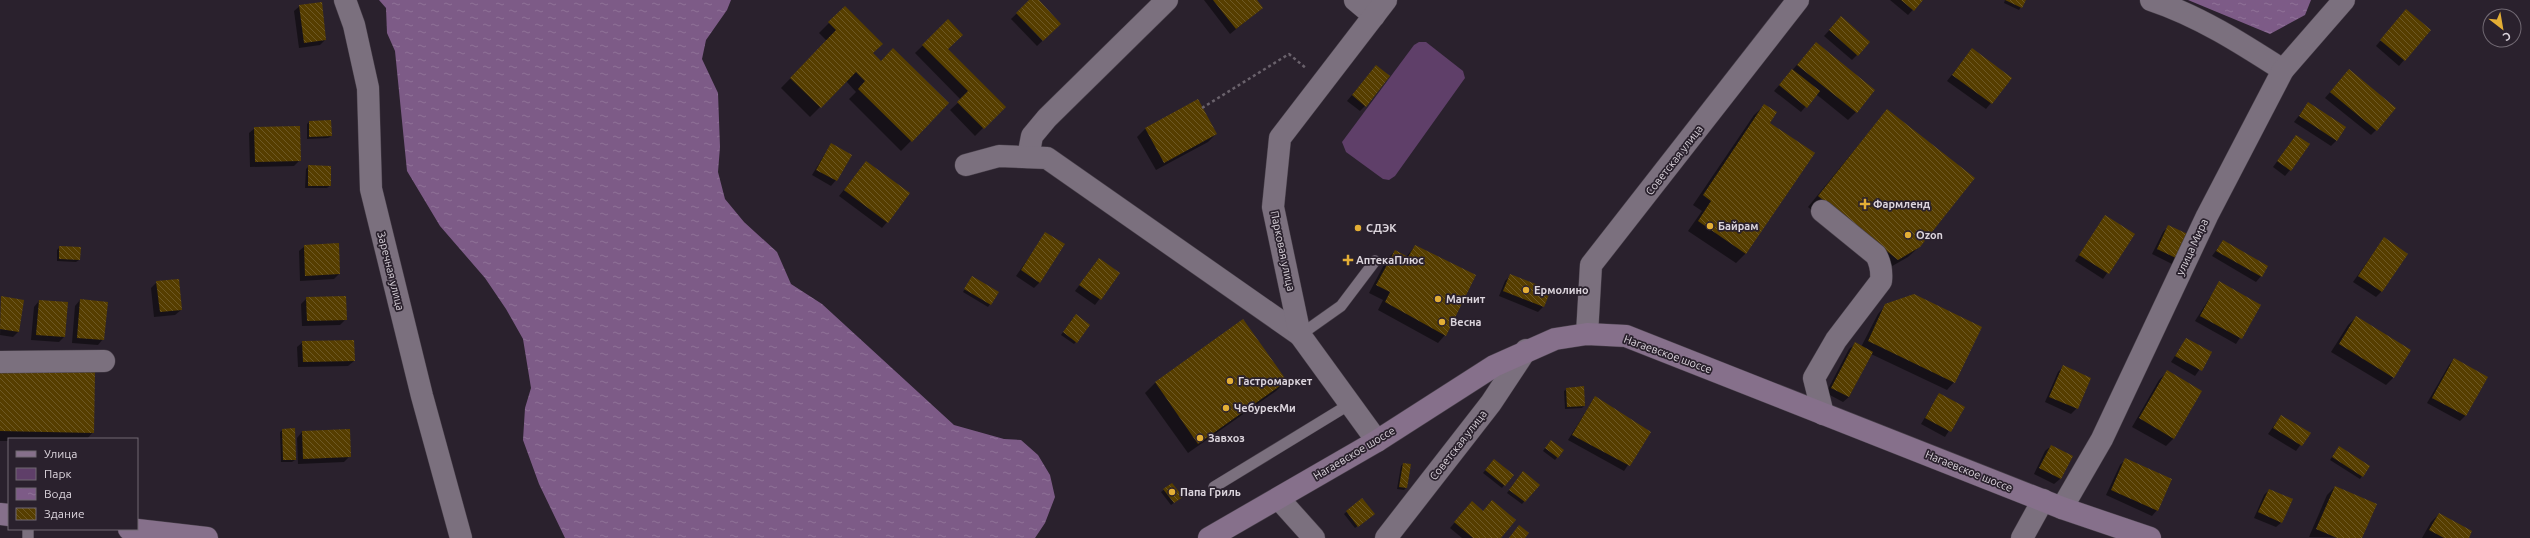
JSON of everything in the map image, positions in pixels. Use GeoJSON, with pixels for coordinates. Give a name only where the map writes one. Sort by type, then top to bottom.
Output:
{"type":"FeatureCollection","features":[{"type":"Feature","properties":{"kind":"street","name":"Заречная улица"},"geometry":{"type":"LineString","coordinates":[[345,0],[354,25],[368,88],[371,188],[422,396],[461,538]]}},
{"type":"Feature","properties":{"kind":"street"},"geometry":{"type":"LineString","coordinates":[[1028,157],[1032,136],[1047,118],[1167,0]]}},
{"type":"Feature","properties":{"kind":"street"},"geometry":{"type":"LineString","coordinates":[[1355,0],[1380,8]]}},
{"type":"Feature","properties":{"kind":"street","name":"Советская улица"},"geometry":{"type":"LineString","coordinates":[[1587,334],[1591,265],[1798,0]]}},
{"type":"Feature","properties":{"kind":"street"},"geometry":{"type":"LineString","coordinates":[[2151,0],[2180,10],[2240,43],[2283,70]]}},
{"type":"Feature","properties":{"kind":"street","name":"улица Мира"},"geometry":{"type":"LineString","coordinates":[[2022,538],[2053,504],[2102,439],[2207,216],[2283,70],[2344,0]]}},
{"type":"Feature","properties":{"kind":"street","name":"Парковая улица"},"geometry":{"type":"LineString","coordinates":[[1377,441],[1300,335],[1273,207],[1280,138],[1380,8]]}},
{"type":"Feature","properties":{"kind":"street"},"geometry":{"type":"LineString","coordinates":[[966,165],[999,156],[1047,158],[1300,335]]}},
{"type":"Feature","properties":{"kind":"street"},"geometry":{"type":"LineString","coordinates":[[1822,211],[1876,255],[1881,264],[1882,274],[1881,281],[1836,340],[1814,378],[1823,414]]}},
{"type":"Feature","properties":{"kind":"street","name":"Нагаевское шоссе"},"geometry":{"type":"LineString","coordinates":[[1209,538],[1377,441],[1494,366],[1526,350],[1555,339],[1587,334],[1626,336],[2053,504],[2150,538]]}},
{"type":"Feature","properties":{"kind":"street","name":"Советская улица"},"geometry":{"type":"LineString","coordinates":[[1386,538],[1491,403],[1526,350]]}},
{"type":"Feature","properties":{"kind":"street"},"geometry":{"type":"LineString","coordinates":[[0,362],[104,361]]}},
{"type":"Feature","properties":{"kind":"street"},"geometry":{"type":"LineString","coordinates":[[1279,498],[1314,538]]}},
{"type":"Feature","properties":{"kind":"street"},"geometry":{"type":"LineString","coordinates":[[138,530],[207,538]]}},
{"type":"Feature","properties":{"kind":"lane"},"geometry":{"type":"LineString","coordinates":[[1300,335],[1341,306],[1375,261]]}},
{"type":"Feature","properties":{"kind":"lane"},"geometry":{"type":"LineString","coordinates":[[1214,487],[1350,404]]}},
{"type":"Feature","properties":{"kind":"path"},"geometry":{"type":"LineString","coordinates":[[1202,108],[1289,54],[1323,82]]}},
{"type":"Feature","properties":{"kind":"green space"},"geometry":{"type":"Polygon","coordinates":[[[1419,42],[1426,42],[1463,71],[1465,78],[1395,176],[1389,180],[1383,179],[1346,152],[1342,142],[1414,45],[1419,42]]]}},
{"type":"Feature","properties":{"kind":"water"},"geometry":{"type":"Polygon","coordinates":[[[379,0],[731,0],[727,10],[706,40],[702,59],[718,93],[720,147],[718,172],[725,199],[744,222],[777,252],[791,284],[822,304],[954,425],[1004,439],[1021,440],[1038,455],[1050,475],[1055,497],[1045,523],[1035,538],[565,538],[539,484],[523,440],[525,408],[531,388],[523,339],[506,309],[485,278],[440,226],[407,171],[395,51],[387,33],[386,8],[379,0]]]}},
{"type":"Feature","properties":{"kind":"water"},"geometry":{"type":"Polygon","coordinates":[[[2188,0],[2311,0],[2305,15],[2270,34],[2188,0]]]}},
{"type":"Feature","properties":{"kind":"building"},"geometry":{"type":"Polygon","coordinates":[[[1029,0],[1039,0],[1061,24],[1043,41],[1016,13],[1029,0]]]}},
{"type":"Feature","properties":{"kind":"building"},"geometry":{"type":"Polygon","coordinates":[[[1213,0],[1257,0],[1263,8],[1236,29],[1213,0]]]}},
{"type":"Feature","properties":{"kind":"building"},"geometry":{"type":"Polygon","coordinates":[[[1901,0],[1923,0],[1914,11],[1901,0]]]}},
{"type":"Feature","properties":{"kind":"building"},"geometry":{"type":"Polygon","coordinates":[[[2005,0],[2026,0],[2022,8],[2005,0]]]}},
{"type":"Feature","properties":{"kind":"building"},"geometry":{"type":"Polygon","coordinates":[[[322,2],[326,40],[304,43],[299,5],[322,2]]]}},
{"type":"Feature","properties":{"kind":"building"},"geometry":{"type":"Polygon","coordinates":[[[845,6],[883,44],[873,53],[881,61],[893,48],[949,103],[912,142],[858,89],[865,81],[856,72],[821,108],[790,78],[836,30],[828,22],[845,6]]]}},
{"type":"Feature","properties":{"kind":"building"},"geometry":{"type":"Polygon","coordinates":[[[2406,9],[2431,30],[2405,61],[2380,40],[2406,9]]]}},
{"type":"Feature","properties":{"kind":"building"},"geometry":{"type":"Polygon","coordinates":[[[1841,16],[1870,42],[1858,56],[1829,30],[1841,16]]]}},
{"type":"Feature","properties":{"kind":"building"},"geometry":{"type":"Polygon","coordinates":[[[948,19],[963,35],[948,49],[1006,107],[984,129],[957,102],[968,91],[922,45],[948,19]]]}},
{"type":"Feature","properties":{"kind":"building"},"geometry":{"type":"Polygon","coordinates":[[[1816,42],[1875,90],[1857,113],[1797,65],[1816,42]]]}},
{"type":"Feature","properties":{"kind":"building"},"geometry":{"type":"Polygon","coordinates":[[[1972,48],[2012,78],[1992,104],[1952,75],[1972,48]]]}},
{"type":"Feature","properties":{"kind":"building"},"geometry":{"type":"Polygon","coordinates":[[[1376,65],[1390,76],[1366,107],[1352,95],[1376,65]]]}},
{"type":"Feature","properties":{"kind":"building"},"geometry":{"type":"Polygon","coordinates":[[[1792,69],[1820,91],[1807,108],[1779,85],[1792,69]]]}},
{"type":"Feature","properties":{"kind":"building"},"geometry":{"type":"Polygon","coordinates":[[[2349,69],[2396,108],[2377,131],[2330,92],[2349,69]]]}},
{"type":"Feature","properties":{"kind":"building"},"geometry":{"type":"Polygon","coordinates":[[[1198,99],[1217,134],[1164,163],[1145,128],[1198,99]]]}},
{"type":"Feature","properties":{"kind":"building"},"geometry":{"type":"Polygon","coordinates":[[[2308,102],[2346,127],[2337,141],[2299,116],[2308,102]]]}},
{"type":"Feature","properties":{"kind":"building"},"geometry":{"type":"Polygon","coordinates":[[[1764,104],[1777,112],[1770,123],[1815,153],[1746,254],[1698,221],[1711,201],[1703,195],[1764,104]]]}},
{"type":"Feature","properties":{"kind":"building"},"geometry":{"type":"Polygon","coordinates":[[[1887,109],[1975,178],[1920,247],[1898,260],[1818,196],[1887,109]]]}},
{"type":"Feature","properties":{"kind":"building"},"geometry":{"type":"Polygon","coordinates":[[[331,120],[332,136],[309,137],[309,121],[331,120]]]}},
{"type":"Feature","properties":{"kind":"building"},"geometry":{"type":"Polygon","coordinates":[[[300,126],[301,161],[255,162],[254,127],[300,126]]]}},
{"type":"Feature","properties":{"kind":"building"},"geometry":{"type":"Polygon","coordinates":[[[2296,135],[2310,144],[2291,171],[2277,161],[2296,135]]]}},
{"type":"Feature","properties":{"kind":"building"},"geometry":{"type":"Polygon","coordinates":[[[831,143],[852,155],[837,181],[816,170],[831,143]]]}},
{"type":"Feature","properties":{"kind":"building"},"geometry":{"type":"Polygon","coordinates":[[[866,161],[910,193],[888,223],[844,190],[866,161]]]}},
{"type":"Feature","properties":{"kind":"building"},"geometry":{"type":"Polygon","coordinates":[[[308,165],[331,166],[331,186],[308,186],[308,165]]]}},
{"type":"Feature","properties":{"kind":"building"},"geometry":{"type":"Polygon","coordinates":[[[2105,215],[2135,234],[2109,274],[2079,255],[2105,215]]]}},
{"type":"Feature","properties":{"kind":"building"},"geometry":{"type":"Polygon","coordinates":[[[2168,225],[2190,235],[2178,259],[2157,249],[2168,225]]]}},
{"type":"Feature","properties":{"kind":"building"},"geometry":{"type":"Polygon","coordinates":[[[1045,232],[1065,244],[1040,283],[1021,270],[1045,232]]]}},
{"type":"Feature","properties":{"kind":"building"},"geometry":{"type":"Polygon","coordinates":[[[2384,237],[2408,254],[2382,292],[2358,276],[2384,237]]]}},
{"type":"Feature","properties":{"kind":"building"},"geometry":{"type":"Polygon","coordinates":[[[2223,240],[2268,266],[2262,277],[2216,251],[2223,240]]]}},
{"type":"Feature","properties":{"kind":"building"},"geometry":{"type":"Polygon","coordinates":[[[339,243],[340,274],[305,276],[304,245],[339,243]]]}},
{"type":"Feature","properties":{"kind":"building"},"geometry":{"type":"Polygon","coordinates":[[[1415,245],[1476,275],[1446,336],[1385,302],[1390,292],[1376,285],[1395,250],[1408,257],[1415,245]]]}},
{"type":"Feature","properties":{"kind":"building"},"geometry":{"type":"Polygon","coordinates":[[[59,246],[81,247],[80,260],[59,259],[59,246]]]}},
{"type":"Feature","properties":{"kind":"building"},"geometry":{"type":"Polygon","coordinates":[[[1099,258],[1120,273],[1101,300],[1079,285],[1099,258]]]}},
{"type":"Feature","properties":{"kind":"building"},"geometry":{"type":"Polygon","coordinates":[[[1510,274],[1551,290],[1544,307],[1503,291],[1510,274]]]}},
{"type":"Feature","properties":{"kind":"building"},"geometry":{"type":"Polygon","coordinates":[[[972,276],[999,292],[991,305],[964,289],[972,276]]]}},
{"type":"Feature","properties":{"kind":"building"},"geometry":{"type":"Polygon","coordinates":[[[179,279],[182,310],[160,312],[156,281],[179,279]]]}},
{"type":"Feature","properties":{"kind":"building"},"geometry":{"type":"Polygon","coordinates":[[[2219,281],[2261,305],[2242,339],[2200,316],[2219,281]]]}},
{"type":"Feature","properties":{"kind":"building"},"geometry":{"type":"Polygon","coordinates":[[[1914,294],[1982,327],[1955,383],[1868,341],[1885,304],[1914,294]]]}},
{"type":"Feature","properties":{"kind":"building"},"geometry":{"type":"Polygon","coordinates":[[[1,296],[24,300],[19,332],[0,329],[1,296]]]}},
{"type":"Feature","properties":{"kind":"building"},"geometry":{"type":"Polygon","coordinates":[[[346,296],[347,320],[307,321],[306,297],[346,296]]]}},
{"type":"Feature","properties":{"kind":"building"},"geometry":{"type":"Polygon","coordinates":[[[80,299],[108,302],[104,340],[77,338],[80,299]]]}},
{"type":"Feature","properties":{"kind":"building"},"geometry":{"type":"Polygon","coordinates":[[[39,300],[68,302],[65,337],[36,335],[39,300]]]}},
{"type":"Feature","properties":{"kind":"building"},"geometry":{"type":"Polygon","coordinates":[[[1076,314],[1090,325],[1077,343],[1063,332],[1076,314]]]}},
{"type":"Feature","properties":{"kind":"building"},"geometry":{"type":"Polygon","coordinates":[[[2356,316],[2411,350],[2394,378],[2339,344],[2356,316]]]}},
{"type":"Feature","properties":{"kind":"building"},"geometry":{"type":"Polygon","coordinates":[[[1243,319],[1287,381],[1198,444],[1155,382],[1243,319]]]}},
{"type":"Feature","properties":{"kind":"building"},"geometry":{"type":"Polygon","coordinates":[[[2186,338],[2212,352],[2202,371],[2175,356],[2186,338]]]}},
{"type":"Feature","properties":{"kind":"building"},"geometry":{"type":"Polygon","coordinates":[[[354,340],[355,361],[303,362],[302,341],[354,340]]]}},
{"type":"Feature","properties":{"kind":"building"},"geometry":{"type":"Polygon","coordinates":[[[1855,342],[1873,352],[1849,397],[1831,388],[1855,342]]]}},
{"type":"Feature","properties":{"kind":"building"},"geometry":{"type":"Polygon","coordinates":[[[2454,358],[2488,377],[2466,416],[2432,398],[2454,358]]]}},
{"type":"Feature","properties":{"kind":"building"},"geometry":{"type":"Polygon","coordinates":[[[2063,365],[2091,378],[2078,409],[2049,397],[2063,365]]]}},
{"type":"Feature","properties":{"kind":"building"},"geometry":{"type":"Polygon","coordinates":[[[2167,370],[2202,391],[2174,439],[2139,418],[2167,370]]]}},
{"type":"Feature","properties":{"kind":"building"},"geometry":{"type":"Polygon","coordinates":[[[0,371],[95,372],[94,433],[0,431],[0,371]]]}},
{"type":"Feature","properties":{"kind":"building"},"geometry":{"type":"Polygon","coordinates":[[[1584,386],[1585,406],[1567,407],[1566,388],[1584,386]]]}},
{"type":"Feature","properties":{"kind":"building"},"geometry":{"type":"Polygon","coordinates":[[[1939,393],[1965,407],[1951,432],[1925,418],[1939,393]]]}},
{"type":"Feature","properties":{"kind":"building"},"geometry":{"type":"Polygon","coordinates":[[[1595,396],[1651,432],[1630,466],[1572,435],[1595,396]]]}},
{"type":"Feature","properties":{"kind":"building"},"geometry":{"type":"Polygon","coordinates":[[[2281,415],[2311,433],[2302,446],[2273,428],[2281,415]]]}},
{"type":"Feature","properties":{"kind":"building"},"geometry":{"type":"Polygon","coordinates":[[[295,428],[296,460],[283,460],[282,429],[295,428]]]}},
{"type":"Feature","properties":{"kind":"building"},"geometry":{"type":"Polygon","coordinates":[[[350,429],[351,457],[303,459],[302,431],[350,429]]]}},
{"type":"Feature","properties":{"kind":"building"},"geometry":{"type":"Polygon","coordinates":[[[1551,440],[1564,450],[1558,458],[1545,448],[1551,440]]]}},
{"type":"Feature","properties":{"kind":"building"},"geometry":{"type":"Polygon","coordinates":[[[2051,445],[2073,456],[2061,479],[2039,468],[2051,445]]]}},
{"type":"Feature","properties":{"kind":"building"},"geometry":{"type":"Polygon","coordinates":[[[2339,446],[2370,466],[2363,477],[2332,457],[2339,446]]]}},
{"type":"Feature","properties":{"kind":"building"},"geometry":{"type":"Polygon","coordinates":[[[2125,458],[2172,479],[2158,511],[2111,490],[2125,458]]]}},
{"type":"Feature","properties":{"kind":"building"},"geometry":{"type":"Polygon","coordinates":[[[1494,459],[1514,475],[1505,486],[1485,470],[1494,459]]]}},
{"type":"Feature","properties":{"kind":"building"},"geometry":{"type":"Polygon","coordinates":[[[1403,463],[1411,464],[1407,488],[1399,487],[1403,463]]]}},
{"type":"Feature","properties":{"kind":"building"},"geometry":{"type":"Polygon","coordinates":[[[1523,471],[1540,485],[1525,502],[1509,490],[1523,471]]]}},
{"type":"Feature","properties":{"kind":"building"},"geometry":{"type":"Polygon","coordinates":[[[1172,483],[1183,497],[1174,503],[1163,489],[1172,483]]]}},
{"type":"Feature","properties":{"kind":"building"},"geometry":{"type":"Polygon","coordinates":[[[2335,486],[2377,504],[2362,538],[2337,538],[2316,529],[2335,486]]]}},
{"type":"Feature","properties":{"kind":"building"},"geometry":{"type":"Polygon","coordinates":[[[2269,489],[2293,499],[2282,523],[2258,512],[2269,489]]]}},
{"type":"Feature","properties":{"kind":"building"},"geometry":{"type":"Polygon","coordinates":[[[1362,498],[1375,514],[1358,527],[1346,511],[1362,498]]]}},
{"type":"Feature","properties":{"kind":"building"},"geometry":{"type":"Polygon","coordinates":[[[1492,500],[1516,520],[1501,538],[1473,538],[1454,522],[1472,501],[1483,511],[1492,500]]]}},
{"type":"Feature","properties":{"kind":"building"},"geometry":{"type":"Polygon","coordinates":[[[2439,513],[2472,531],[2469,538],[2444,538],[2429,530],[2439,513]]]}},
{"type":"Feature","properties":{"kind":"building"},"geometry":{"type":"Polygon","coordinates":[[[1519,525],[1529,533],[1525,538],[1509,538],[1519,525]]]}},
{"type":"Feature","properties":{"kind":"place","name":"Фармленд"},"geometry":{"type":"Point","coordinates":[1865,204]}},
{"type":"Feature","properties":{"kind":"place","name":"Байрам"},"geometry":{"type":"Point","coordinates":[1710,226]}},
{"type":"Feature","properties":{"kind":"place","name":"СДЭК"},"geometry":{"type":"Point","coordinates":[1358,228]}},
{"type":"Feature","properties":{"kind":"place","name":"Ozon"},"geometry":{"type":"Point","coordinates":[1908,235]}},
{"type":"Feature","properties":{"kind":"place","name":"АптекаПлюс"},"geometry":{"type":"Point","coordinates":[1348,260]}},
{"type":"Feature","properties":{"kind":"place","name":"Ермолино"},"geometry":{"type":"Point","coordinates":[1526,290]}},
{"type":"Feature","properties":{"kind":"place","name":"Магнит"},"geometry":{"type":"Point","coordinates":[1438,299]}},
{"type":"Feature","properties":{"kind":"place","name":"Весна"},"geometry":{"type":"Point","coordinates":[1442,322]}},
{"type":"Feature","properties":{"kind":"place","name":"Гастромаркет"},"geometry":{"type":"Point","coordinates":[1230,381]}},
{"type":"Feature","properties":{"kind":"place","name":"ЧебурекМи"},"geometry":{"type":"Point","coordinates":[1226,408]}},
{"type":"Feature","properties":{"kind":"place","name":"Завхоз"},"geometry":{"type":"Point","coordinates":[1200,438]}},
{"type":"Feature","properties":{"kind":"place","name":"Папа Гриль"},"geometry":{"type":"Point","coordinates":[1172,492]}}]}
